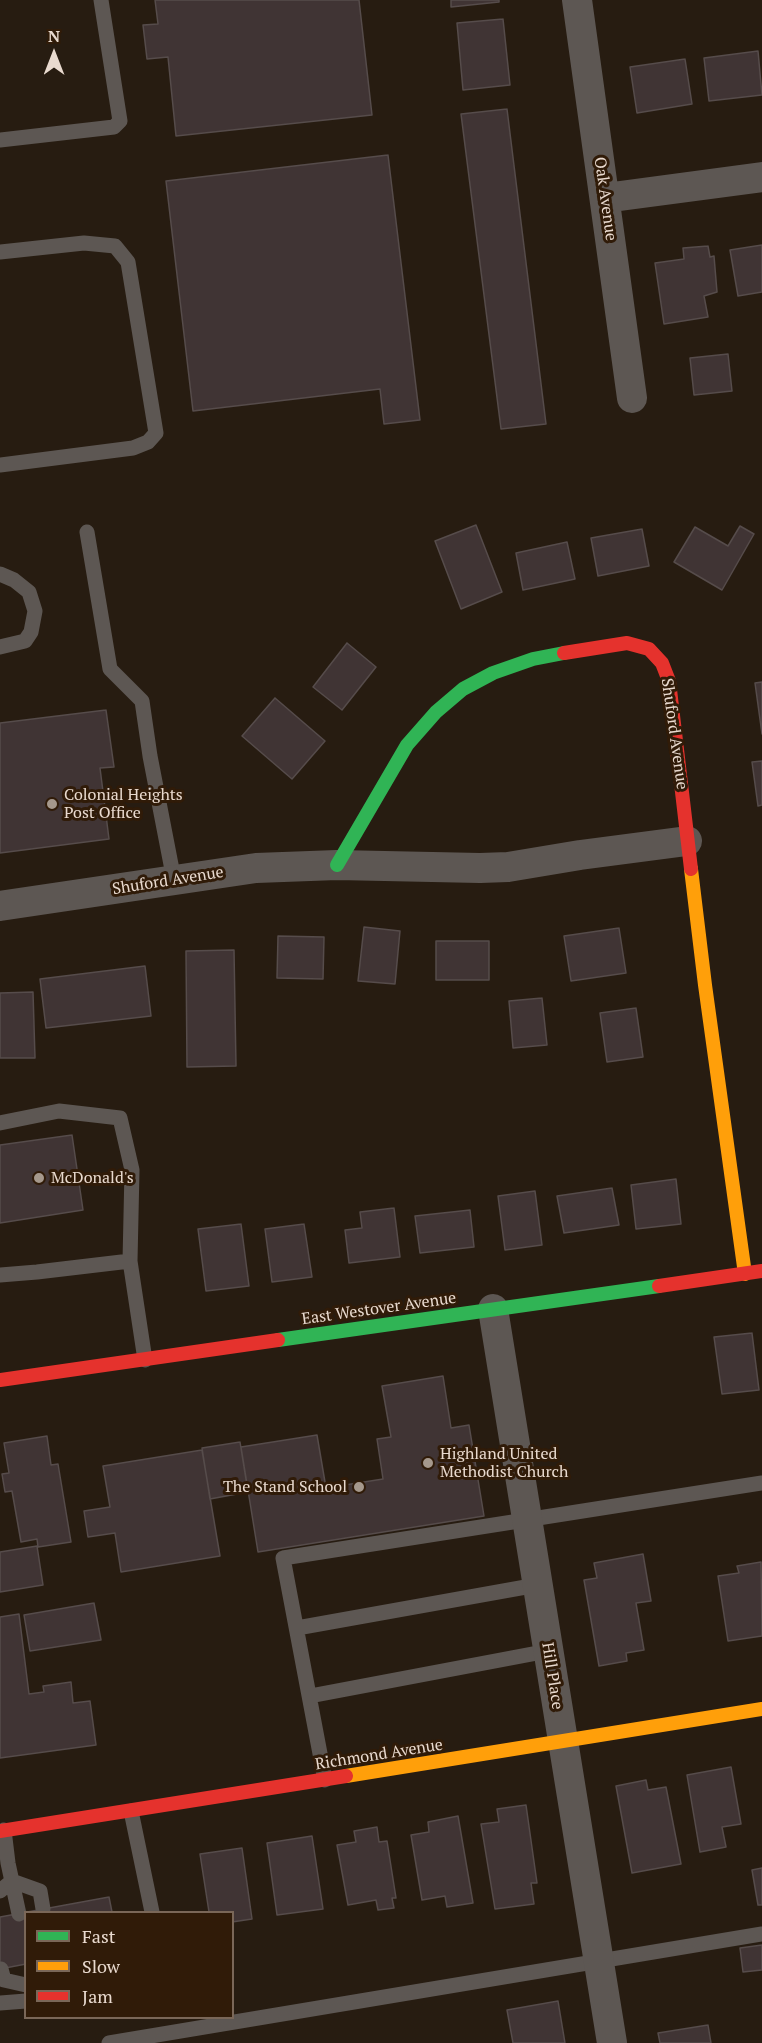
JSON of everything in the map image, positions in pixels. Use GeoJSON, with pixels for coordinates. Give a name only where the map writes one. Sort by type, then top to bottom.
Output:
{"type":"FeatureCollection","features":[{"type":"Feature","properties":{"kind":"street","name":"Oak Avenue"},"geometry":{"type":"LineString","coordinates":[[577,0],[632,398]]}},
{"type":"Feature","properties":{"kind":"street"},"geometry":{"type":"LineString","coordinates":[[605,198],[762,177]]}},
{"type":"Feature","properties":{"kind":"street","name":"Shuford Avenue"},"geometry":{"type":"LineString","coordinates":[[337,865],[407,745],[436,712],[464,689],[493,673],[533,659],[581,649],[627,643],[649,649],[662,663],[669,681],[705,986],[745,1274]]}},
{"type":"Feature","properties":{"kind":"street","name":"Shuford Avenue"},"geometry":{"type":"LineString","coordinates":[[0,906],[256,868],[337,865],[508,867],[687,841]]}},
{"type":"Feature","properties":{"kind":"street","name":"East Westover Avenue"},"geometry":{"type":"LineString","coordinates":[[0,1380],[762,1271]]}},
{"type":"Feature","properties":{"kind":"street","name":"Hill Place"},"geometry":{"type":"LineString","coordinates":[[494,1310],[612,2043]]}},
{"type":"Feature","properties":{"kind":"street","name":"Richmond Avenue"},"geometry":{"type":"LineString","coordinates":[[2,1830],[762,1709]]}},
{"type":"Feature","properties":{"kind":"lane"},"geometry":{"type":"LineString","coordinates":[[0,140],[114,127],[120,121],[101,0]]}},
{"type":"Feature","properties":{"kind":"lane"},"geometry":{"type":"LineString","coordinates":[[0,252],[84,243],[115,246],[128,262],[156,433],[148,442],[133,448],[0,465]]}},
{"type":"Feature","properties":{"kind":"lane"},"geometry":{"type":"LineString","coordinates":[[87,532],[110,669],[142,701],[150,756],[174,880]]}},
{"type":"Feature","properties":{"kind":"lane"},"geometry":{"type":"LineString","coordinates":[[0,574],[14,580],[29,592],[35,611],[31,632],[25,641],[0,647]]}},
{"type":"Feature","properties":{"kind":"lane"},"geometry":{"type":"LineString","coordinates":[[0,1123],[59,1111],[120,1118],[132,1170],[130,1261],[145,1360]]}},
{"type":"Feature","properties":{"kind":"lane"},"geometry":{"type":"LineString","coordinates":[[0,1275],[130,1261]]}},
{"type":"Feature","properties":{"kind":"lane"},"geometry":{"type":"LineString","coordinates":[[325,1780],[284,1558],[659,1501],[762,1483]]}},
{"type":"Feature","properties":{"kind":"lane"},"geometry":{"type":"LineString","coordinates":[[297,1628],[537,1585]]}},
{"type":"Feature","properties":{"kind":"lane"},"geometry":{"type":"LineString","coordinates":[[310,1696],[548,1652]]}},
{"type":"Feature","properties":{"kind":"lane"},"geometry":{"type":"LineString","coordinates":[[131,1810],[152,1911]]}},
{"type":"Feature","properties":{"kind":"lane"},"geometry":{"type":"LineString","coordinates":[[2,1830],[6,1886],[19,1914]]}},
{"type":"Feature","properties":{"kind":"lane"},"geometry":{"type":"LineString","coordinates":[[6,1886],[40,1891],[44,1909]]}},
{"type":"Feature","properties":{"kind":"lane"},"geometry":{"type":"LineString","coordinates":[[234,2015],[599,1962],[762,1935]]}},
{"type":"Feature","properties":{"kind":"lane"},"geometry":{"type":"LineString","coordinates":[[1,1969],[4,1980],[24,1985]]}},
{"type":"Feature","properties":{"kind":"lane"},"geometry":{"type":"LineString","coordinates":[[0,2003],[24,2001]]}},
{"type":"Feature","properties":{"kind":"lane"},"geometry":{"type":"LineString","coordinates":[[109,2043],[174,2024],[208,2019]]}},
{"type":"Feature","properties":{"kind":"building"},"geometry":{"type":"Polygon","coordinates":[[[155,0],[359,0],[372,115],[176,136],[168,57],[147,59],[143,25],[158,24],[155,0]]]}},
{"type":"Feature","properties":{"kind":"building"},"geometry":{"type":"Polygon","coordinates":[[[451,0],[499,0],[499,2],[451,7],[451,0]]]}},
{"type":"Feature","properties":{"kind":"building"},"geometry":{"type":"Polygon","coordinates":[[[503,19],[510,85],[463,90],[457,23],[503,19]]]}},
{"type":"Feature","properties":{"kind":"building"},"geometry":{"type":"Polygon","coordinates":[[[758,51],[762,95],[709,101],[704,58],[758,51]]]}},
{"type":"Feature","properties":{"kind":"building"},"geometry":{"type":"Polygon","coordinates":[[[685,59],[692,104],[637,113],[630,67],[685,59]]]}},
{"type":"Feature","properties":{"kind":"building"},"geometry":{"type":"Polygon","coordinates":[[[507,109],[546,424],[501,429],[461,114],[507,109]]]}},
{"type":"Feature","properties":{"kind":"building"},"geometry":{"type":"Polygon","coordinates":[[[388,155],[420,420],[384,424],[380,389],[193,411],[166,181],[388,155]]]}},
{"type":"Feature","properties":{"kind":"building"},"geometry":{"type":"Polygon","coordinates":[[[762,245],[762,292],[738,296],[730,250],[762,245]]]}},
{"type":"Feature","properties":{"kind":"building"},"geometry":{"type":"Polygon","coordinates":[[[708,246],[710,257],[714,256],[717,292],[704,296],[708,317],[664,324],[655,263],[684,259],[683,248],[708,246]]]}},
{"type":"Feature","properties":{"kind":"building"},"geometry":{"type":"Polygon","coordinates":[[[728,354],[732,391],[694,395],[690,358],[728,354]]]}},
{"type":"Feature","properties":{"kind":"building"},"geometry":{"type":"Polygon","coordinates":[[[476,525],[502,592],[461,609],[435,541],[476,525]]]}},
{"type":"Feature","properties":{"kind":"building"},"geometry":{"type":"Polygon","coordinates":[[[740,526],[754,534],[722,590],[674,562],[695,527],[728,546],[740,526]]]}},
{"type":"Feature","properties":{"kind":"building"},"geometry":{"type":"Polygon","coordinates":[[[642,529],[649,566],[598,576],[591,538],[642,529]]]}},
{"type":"Feature","properties":{"kind":"building"},"geometry":{"type":"Polygon","coordinates":[[[567,542],[575,579],[523,590],[516,553],[567,542]]]}},
{"type":"Feature","properties":{"kind":"building"},"geometry":{"type":"Polygon","coordinates":[[[347,643],[376,667],[342,710],[313,687],[347,643]]]}},
{"type":"Feature","properties":{"kind":"building"},"geometry":{"type":"Polygon","coordinates":[[[762,682],[762,734],[755,683],[762,682]]]}},
{"type":"Feature","properties":{"kind":"building"},"geometry":{"type":"Polygon","coordinates":[[[275,698],[325,741],[292,779],[242,736],[275,698]]]}},
{"type":"Feature","properties":{"kind":"building","name":"Colonial Heights Post Office"},"geometry":{"type":"Polygon","coordinates":[[[106,710],[114,767],[100,768],[109,839],[0,853],[0,723],[106,710]]]}},
{"type":"Feature","properties":{"kind":"building"},"geometry":{"type":"Polygon","coordinates":[[[762,761],[762,805],[758,806],[752,762],[762,761]]]}},
{"type":"Feature","properties":{"kind":"building"},"geometry":{"type":"Polygon","coordinates":[[[364,927],[400,931],[395,984],[358,981],[364,927]]]}},
{"type":"Feature","properties":{"kind":"building"},"geometry":{"type":"Polygon","coordinates":[[[619,928],[626,973],[571,981],[564,936],[619,928]]]}},
{"type":"Feature","properties":{"kind":"building"},"geometry":{"type":"Polygon","coordinates":[[[278,936],[324,937],[323,979],[277,978],[278,936]]]}},
{"type":"Feature","properties":{"kind":"building"},"geometry":{"type":"Polygon","coordinates":[[[436,941],[489,941],[489,980],[436,980],[436,941]]]}},
{"type":"Feature","properties":{"kind":"building"},"geometry":{"type":"Polygon","coordinates":[[[234,950],[236,1066],[187,1067],[186,951],[234,950]]]}},
{"type":"Feature","properties":{"kind":"building"},"geometry":{"type":"Polygon","coordinates":[[[145,966],[151,1016],[46,1028],[40,979],[145,966]]]}},
{"type":"Feature","properties":{"kind":"building"},"geometry":{"type":"Polygon","coordinates":[[[33,992],[35,1058],[0,1058],[0,993],[33,992]]]}},
{"type":"Feature","properties":{"kind":"building"},"geometry":{"type":"Polygon","coordinates":[[[542,998],[547,1045],[513,1048],[509,1001],[542,998]]]}},
{"type":"Feature","properties":{"kind":"building"},"geometry":{"type":"Polygon","coordinates":[[[636,1008],[643,1057],[607,1062],[600,1013],[636,1008]]]}},
{"type":"Feature","properties":{"kind":"building","name":"McDonald's"},"geometry":{"type":"Polygon","coordinates":[[[72,1135],[83,1210],[0,1223],[0,1145],[72,1135]]]}},
{"type":"Feature","properties":{"kind":"building"},"geometry":{"type":"Polygon","coordinates":[[[676,1179],[681,1224],[636,1229],[631,1185],[676,1179]]]}},
{"type":"Feature","properties":{"kind":"building"},"geometry":{"type":"Polygon","coordinates":[[[612,1188],[619,1225],[564,1233],[557,1196],[612,1188]]]}},
{"type":"Feature","properties":{"kind":"building"},"geometry":{"type":"Polygon","coordinates":[[[535,1191],[542,1245],[505,1250],[498,1196],[535,1191]]]}},
{"type":"Feature","properties":{"kind":"building"},"geometry":{"type":"Polygon","coordinates":[[[394,1208],[400,1257],[349,1263],[345,1230],[362,1228],[360,1212],[394,1208]]]}},
{"type":"Feature","properties":{"kind":"building"},"geometry":{"type":"Polygon","coordinates":[[[470,1210],[474,1247],[420,1253],[415,1216],[470,1210]]]}},
{"type":"Feature","properties":{"kind":"building"},"geometry":{"type":"Polygon","coordinates":[[[241,1224],[249,1286],[206,1291],[198,1229],[241,1224]]]}},
{"type":"Feature","properties":{"kind":"building"},"geometry":{"type":"Polygon","coordinates":[[[304,1224],[312,1277],[272,1282],[265,1229],[304,1224]]]}},
{"type":"Feature","properties":{"kind":"building"},"geometry":{"type":"Polygon","coordinates":[[[752,1333],[759,1390],[722,1394],[714,1337],[752,1333]]]}},
{"type":"Feature","properties":{"kind":"building","name":"Highland United Methodist Church"},"geometry":{"type":"Polygon","coordinates":[[[443,1376],[451,1428],[469,1425],[484,1516],[258,1552],[241,1447],[317,1435],[326,1488],[383,1479],[377,1439],[391,1437],[382,1386],[443,1376]]]}},
{"type":"Feature","properties":{"kind":"building"},"geometry":{"type":"Polygon","coordinates":[[[47,1436],[51,1465],[58,1464],[71,1542],[38,1547],[37,1539],[21,1542],[12,1491],[5,1492],[2,1474],[9,1473],[4,1443],[47,1436]]]}},
{"type":"Feature","properties":{"kind":"building"},"geometry":{"type":"Polygon","coordinates":[[[240,1442],[248,1492],[210,1499],[202,1448],[240,1442]]]}},
{"type":"Feature","properties":{"kind":"building"},"geometry":{"type":"Polygon","coordinates":[[[202,1450],[220,1556],[121,1572],[115,1533],[88,1537],[84,1511],[110,1507],[103,1466],[202,1450]]]}},
{"type":"Feature","properties":{"kind":"building"},"geometry":{"type":"Polygon","coordinates":[[[37,1546],[43,1585],[0,1592],[0,1552],[37,1546]]]}},
{"type":"Feature","properties":{"kind":"building"},"geometry":{"type":"Polygon","coordinates":[[[643,1554],[651,1601],[636,1603],[644,1650],[626,1653],[627,1661],[599,1666],[584,1580],[597,1578],[594,1563],[643,1554]]]}},
{"type":"Feature","properties":{"kind":"building"},"geometry":{"type":"Polygon","coordinates":[[[761,1562],[762,1636],[728,1641],[718,1576],[739,1573],[737,1566],[761,1562]]]}},
{"type":"Feature","properties":{"kind":"building"},"geometry":{"type":"Polygon","coordinates":[[[94,1603],[101,1640],[30,1651],[24,1615],[94,1603]]]}},
{"type":"Feature","properties":{"kind":"building"},"geometry":{"type":"Polygon","coordinates":[[[19,1614],[29,1694],[44,1692],[43,1686],[71,1682],[73,1703],[90,1701],[96,1745],[0,1758],[0,1617],[19,1614]]]}},
{"type":"Feature","properties":{"kind":"building"},"geometry":{"type":"Polygon","coordinates":[[[731,1767],[741,1824],[722,1827],[726,1847],[700,1852],[687,1775],[731,1767]]]}},
{"type":"Feature","properties":{"kind":"building"},"geometry":{"type":"Polygon","coordinates":[[[646,1780],[648,1790],[666,1787],[681,1864],[632,1873],[616,1786],[646,1780]]]}},
{"type":"Feature","properties":{"kind":"building"},"geometry":{"type":"Polygon","coordinates":[[[526,1805],[537,1883],[531,1883],[534,1904],[495,1909],[481,1824],[499,1822],[497,1809],[526,1805]]]}},
{"type":"Feature","properties":{"kind":"building"},"geometry":{"type":"Polygon","coordinates":[[[458,1816],[473,1903],[447,1907],[445,1896],[422,1900],[411,1835],[429,1832],[428,1822],[458,1816]]]}},
{"type":"Feature","properties":{"kind":"building"},"geometry":{"type":"Polygon","coordinates":[[[377,1827],[379,1842],[387,1841],[396,1898],[392,1898],[394,1908],[378,1910],[376,1900],[348,1905],[337,1845],[356,1842],[354,1831],[377,1827]]]}},
{"type":"Feature","properties":{"kind":"building"},"geometry":{"type":"Polygon","coordinates":[[[312,1836],[323,1909],[277,1915],[267,1843],[312,1836]]]}},
{"type":"Feature","properties":{"kind":"building"},"geometry":{"type":"Polygon","coordinates":[[[242,1848],[252,1919],[234,1922],[234,1911],[209,1911],[200,1854],[242,1848]]]}},
{"type":"Feature","properties":{"kind":"building"},"geometry":{"type":"Polygon","coordinates":[[[762,1868],[762,1905],[758,1905],[752,1870],[762,1868]]]}},
{"type":"Feature","properties":{"kind":"building"},"geometry":{"type":"Polygon","coordinates":[[[109,1897],[112,1911],[32,1911],[109,1897]]]}},
{"type":"Feature","properties":{"kind":"building"},"geometry":{"type":"Polygon","coordinates":[[[24,1912],[24,1964],[0,1969],[0,1917],[24,1912]]]}},
{"type":"Feature","properties":{"kind":"building"},"geometry":{"type":"Polygon","coordinates":[[[762,1945],[762,1970],[743,1972],[740,1948],[762,1945]]]}},
{"type":"Feature","properties":{"kind":"building"},"geometry":{"type":"Polygon","coordinates":[[[558,2001],[565,2043],[513,2043],[507,2010],[558,2001]]]}},
{"type":"Feature","properties":{"kind":"building"},"geometry":{"type":"Polygon","coordinates":[[[708,2025],[711,2043],[660,2043],[658,2033],[708,2025]]]}},
{"type":"Feature","properties":{"kind":"traffic: fast"},"geometry":{"type":"LineString","coordinates":[[337,865],[407,745],[436,712],[463,689],[493,673],[533,659],[564,653]]}},
{"type":"Feature","properties":{"kind":"traffic: fast"},"geometry":{"type":"LineString","coordinates":[[278,1340],[659,1286]]}},
{"type":"Feature","properties":{"kind":"traffic: slow"},"geometry":{"type":"LineString","coordinates":[[691,869],[745,1274]]}},
{"type":"Feature","properties":{"kind":"traffic: slow"},"geometry":{"type":"LineString","coordinates":[[346,1776],[762,1709]]}},
{"type":"Feature","properties":{"kind":"traffic: jam"},"geometry":{"type":"LineString","coordinates":[[564,653],[627,643],[649,649],[662,663],[669,681],[691,869]]}},
{"type":"Feature","properties":{"kind":"traffic: jam"},"geometry":{"type":"LineString","coordinates":[[659,1286],[762,1271]]}},
{"type":"Feature","properties":{"kind":"traffic: jam"},"geometry":{"type":"LineString","coordinates":[[0,1380],[278,1340]]}},
{"type":"Feature","properties":{"kind":"traffic: jam"},"geometry":{"type":"LineString","coordinates":[[0,1831],[346,1776]]}},
{"type":"Feature","properties":{"kind":"place","name":"Colonial Heights Post Office"},"geometry":{"type":"Point","coordinates":[52,804]}},
{"type":"Feature","properties":{"kind":"place","name":"McDonald's"},"geometry":{"type":"Point","coordinates":[39,1178]}},
{"type":"Feature","properties":{"kind":"place","name":"Highland United Methodist Church"},"geometry":{"type":"Point","coordinates":[428,1463]}},
{"type":"Feature","properties":{"kind":"place","name":"The Stand School"},"geometry":{"type":"Point","coordinates":[359,1487]}}]}
